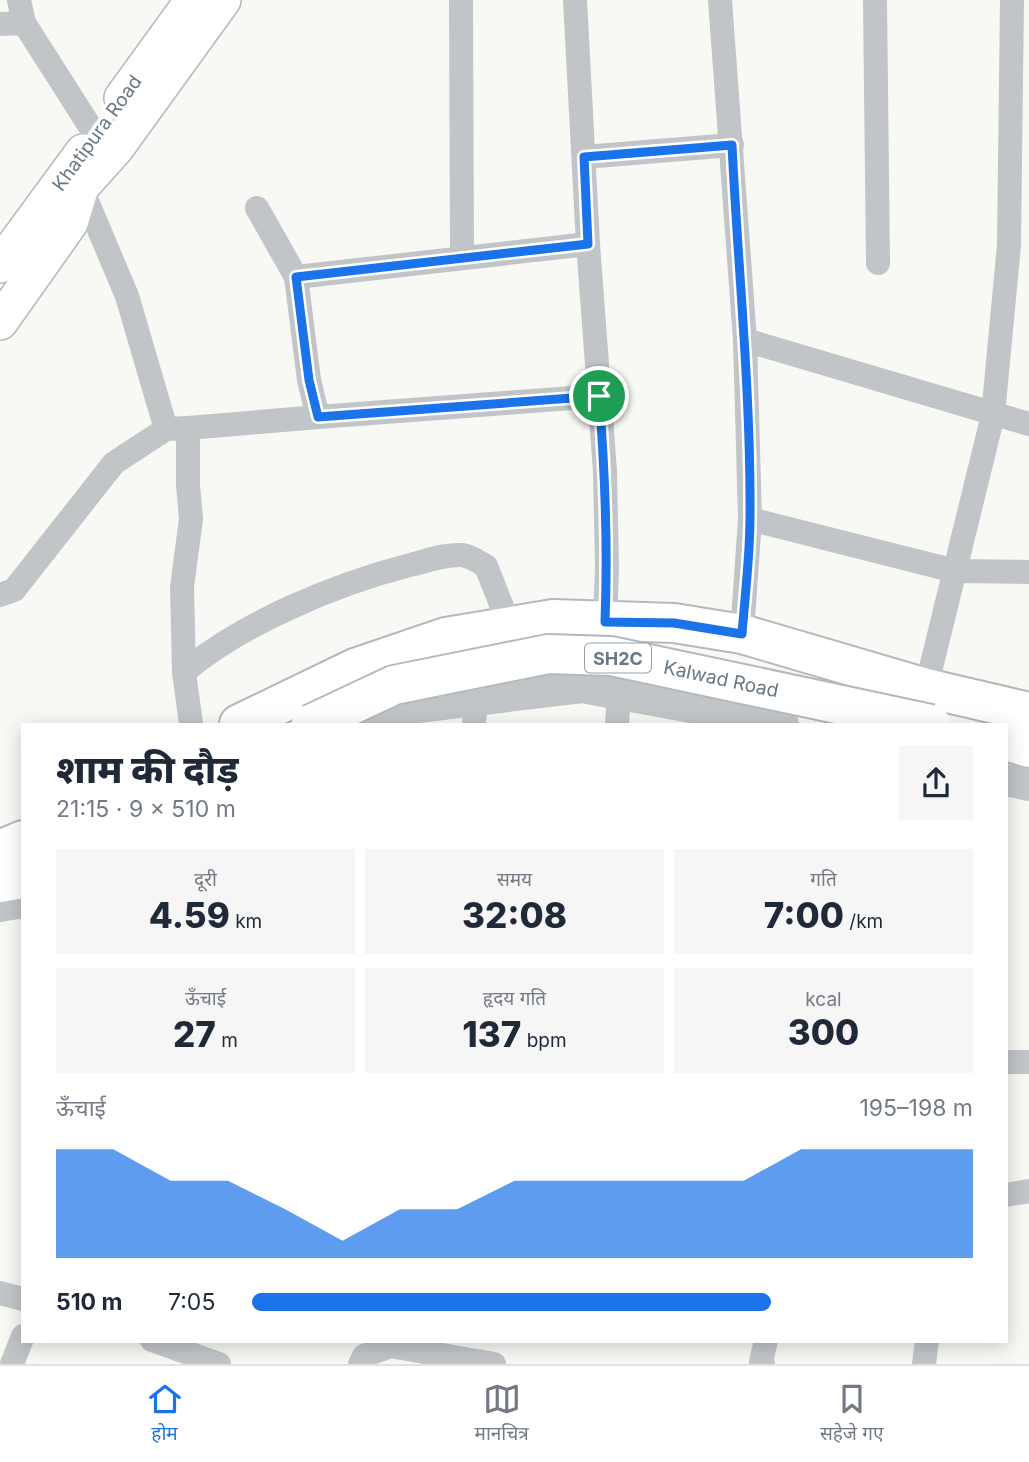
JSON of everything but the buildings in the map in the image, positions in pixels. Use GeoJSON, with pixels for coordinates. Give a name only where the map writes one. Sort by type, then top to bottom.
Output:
{"type":"FeatureCollection","features":[{"type":"Feature","properties":{"kind":"main road","name":"Khatipura Road"},"geometry":{"type":"LineString","coordinates":[[0,265],[106,142],[193,0]]}},
{"type":"Feature","properties":{"kind":"main road"},"geometry":{"type":"LineString","coordinates":[[0,322],[70,223],[81,187],[106,142],[223,0]]}},
{"type":"Feature","properties":{"kind":"main road"},"geometry":{"type":"LineString","coordinates":[[0,293],[55,211],[81,187]]}},
{"type":"Feature","properties":{"kind":"main road"},"geometry":{"type":"LineString","coordinates":[[241,723],[355,668],[446,637],[552,619],[674,623],[742,634],[929,706],[1029,712]]}},
{"type":"Feature","properties":{"kind":"main road","name":"Kalwad Road"},"geometry":{"type":"LineString","coordinates":[[313,723],[394,685],[548,654],[611,656],[929,706]]}},
{"type":"Feature","properties":{"kind":"main road"},"geometry":{"type":"LineString","coordinates":[[1008,742],[1029,748]]}},
{"type":"Feature","properties":{"kind":"main road"},"geometry":{"type":"LineString","coordinates":[[0,883],[17,855]]}},
{"type":"Feature","properties":{"kind":"street"},"geometry":{"type":"LineString","coordinates":[[461,0],[462,257]]}},
{"type":"Feature","properties":{"kind":"street"},"geometry":{"type":"LineString","coordinates":[[575,0],[588,244],[606,484],[605,622],[619,693],[617,723]]}},
{"type":"Feature","properties":{"kind":"street"},"geometry":{"type":"LineString","coordinates":[[720,0],[745,340],[750,519],[742,634]]}},
{"type":"Feature","properties":{"kind":"street"},"geometry":{"type":"LineString","coordinates":[[874,0],[878,263]]}},
{"type":"Feature","properties":{"kind":"street"},"geometry":{"type":"LineString","coordinates":[[929,706],[955,570],[993,415],[1009,245],[1012,0]]}},
{"type":"Feature","properties":{"kind":"street"},"geometry":{"type":"LineString","coordinates":[[14,16],[106,142]]}},
{"type":"Feature","properties":{"kind":"street"},"geometry":{"type":"LineString","coordinates":[[584,157],[732,145]]}},
{"type":"Feature","properties":{"kind":"street"},"geometry":{"type":"LineString","coordinates":[[81,187],[127,296],[177,429],[188,485],[191,519],[182,587],[184,672],[191,723]]}},
{"type":"Feature","properties":{"kind":"street"},"geometry":{"type":"LineString","coordinates":[[257,208],[296,277],[309,380],[318,417]]}},
{"type":"Feature","properties":{"kind":"street"},"geometry":{"type":"LineString","coordinates":[[296,277],[588,244]]}},
{"type":"Feature","properties":{"kind":"street"},"geometry":{"type":"LineString","coordinates":[[745,340],[1029,424]]}},
{"type":"Feature","properties":{"kind":"street"},"geometry":{"type":"LineString","coordinates":[[0,595],[14,590],[114,463],[177,429],[599,396]]}},
{"type":"Feature","properties":{"kind":"street"},"geometry":{"type":"LineString","coordinates":[[750,519],[955,570],[1029,572]]}},
{"type":"Feature","properties":{"kind":"street"},"geometry":{"type":"LineString","coordinates":[[184,672],[209,651],[287,610],[378,573],[446,556],[465,555],[486,566],[510,627]]}},
{"type":"Feature","properties":{"kind":"street"},"geometry":{"type":"LineString","coordinates":[[365,723],[393,710],[475,712],[582,687],[778,723]]}},
{"type":"Feature","properties":{"kind":"street"},"geometry":{"type":"LineString","coordinates":[[1008,780],[1029,785]]}},
{"type":"Feature","properties":{"kind":"street"},"geometry":{"type":"LineString","coordinates":[[0,906],[21,902]]}},
{"type":"Feature","properties":{"kind":"street"},"geometry":{"type":"LineString","coordinates":[[1008,1062],[1029,1062]]}},
{"type":"Feature","properties":{"kind":"street"},"geometry":{"type":"LineString","coordinates":[[0,1293],[21,1298]]}},
{"type":"Feature","properties":{"kind":"street"},"geometry":{"type":"LineString","coordinates":[[12,1364],[21,1341]]}},
{"type":"Feature","properties":{"kind":"street"},"geometry":{"type":"LineString","coordinates":[[763,1364],[761,1362],[765,1343]]}},
{"type":"Feature","properties":{"kind":"street"},"geometry":{"type":"LineString","coordinates":[[924,1364],[927,1343]]}},
{"type":"Feature","properties":{"kind":"street"},"geometry":{"type":"LineString","coordinates":[[178,1345],[219,1364]]}},
{"type":"Feature","properties":{"kind":"street"},"geometry":{"type":"LineString","coordinates":[[360,1364],[364,1356],[390,1346],[494,1364]]}},
{"type":"Feature","properties":{"kind":"route"},"geometry":{"type":"LineString","coordinates":[[732,145],[745,340],[750,519],[742,634],[674,623],[605,622],[605,471],[599,396],[318,417],[309,380],[296,277],[588,244],[584,157],[732,145]]}}]}
